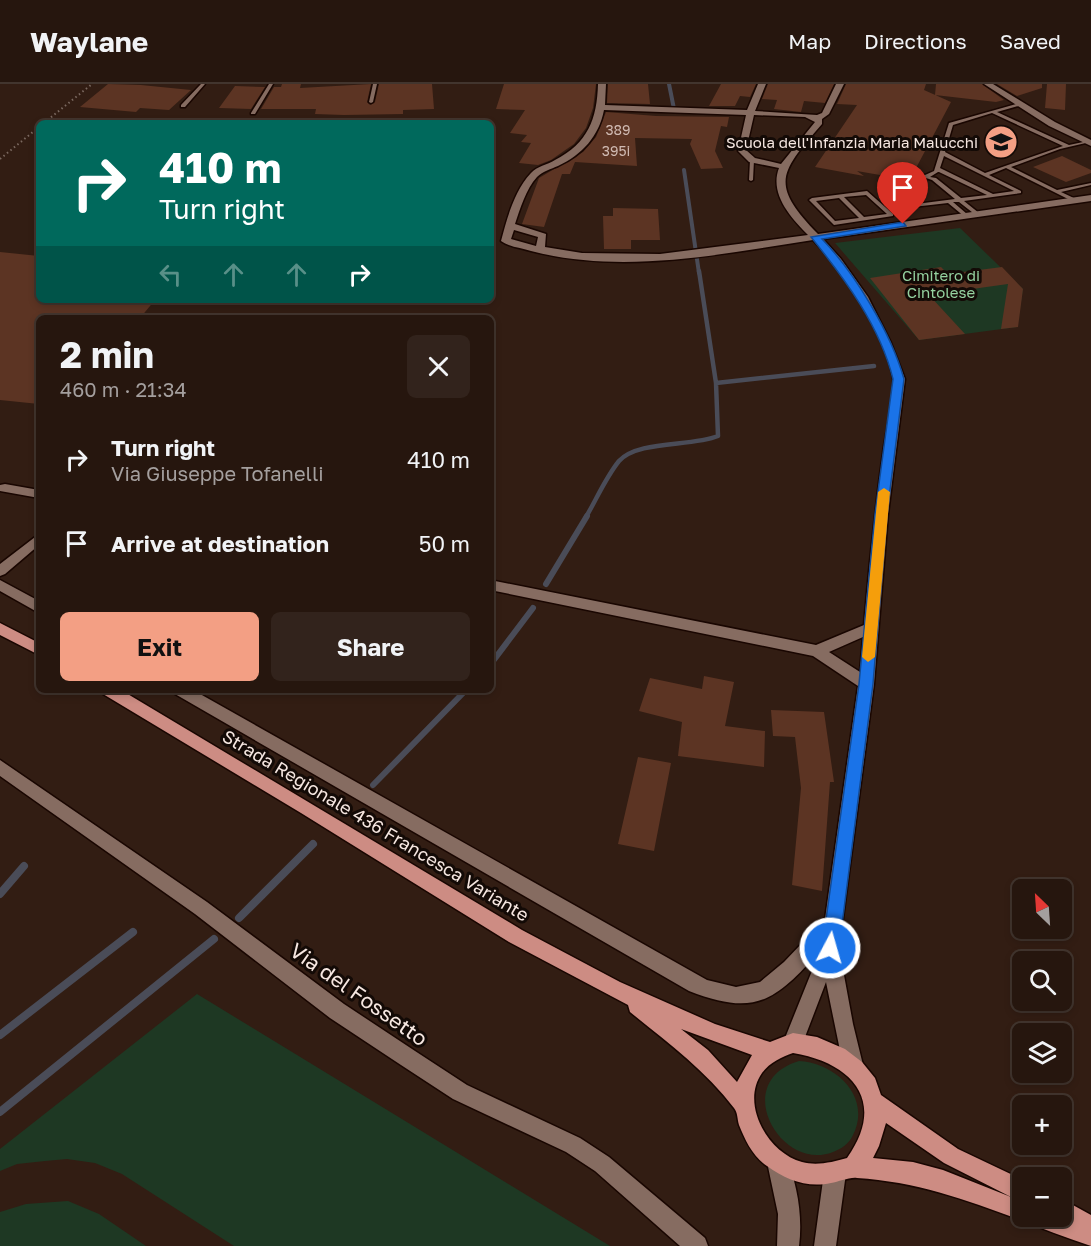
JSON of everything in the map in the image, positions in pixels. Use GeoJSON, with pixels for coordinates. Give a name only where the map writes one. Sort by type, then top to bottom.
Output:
{"type":"FeatureCollection","features":[{"type":"Feature","properties":{"kind":"main road"},"geometry":{"type":"LineString","coordinates":[[0,628],[36,648]]}},
{"type":"Feature","properties":{"kind":"main road","name":"Strada Regionale 436 Francesca Variante"},"geometry":{"type":"LineString","coordinates":[[113,693],[263,780],[516,937],[623,995]]}},
{"type":"Feature","properties":{"kind":"main road"},"geometry":{"type":"LineString","coordinates":[[623,995],[732,1040],[768,1051]]}},
{"type":"Feature","properties":{"kind":"main road"},"geometry":{"type":"LineString","coordinates":[[623,995],[701,1057],[744,1104]]}},
{"type":"Feature","properties":{"kind":"main road"},"geometry":{"type":"LineString","coordinates":[[844,1170],[873,1140],[877,1121],[874,1101],[866,1082],[853,1065],[834,1051],[814,1044],[793,1043],[768,1051],[754,1065],[746,1083],[744,1104],[748,1122],[756,1138],[778,1162],[791,1170],[805,1173],[844,1170],[914,1173],[943,1181],[1012,1208]]}},
{"type":"Feature","properties":{"kind":"main road"},"geometry":{"type":"LineString","coordinates":[[874,1101],[951,1156],[1012,1186]]}},
{"type":"Feature","properties":{"kind":"main road"},"geometry":{"type":"LineString","coordinates":[[1072,1216],[1091,1227]]}},
{"type":"Feature","properties":{"kind":"main road"},"geometry":{"type":"LineString","coordinates":[[1067,1227],[1091,1235]]}},
{"type":"Feature","properties":{"kind":"street"},"geometry":{"type":"LineString","coordinates":[[602,84],[602,107],[592,137],[581,148],[534,175],[509,227],[506,241],[538,251],[606,257],[700,254],[1091,198]]}},
{"type":"Feature","properties":{"kind":"street"},"geometry":{"type":"LineString","coordinates":[[762,84],[750,114],[742,151],[752,160],[784,167]]}},
{"type":"Feature","properties":{"kind":"street"},"geometry":{"type":"LineString","coordinates":[[602,107],[806,115],[818,118],[825,114],[840,84]]}},
{"type":"Feature","properties":{"kind":"street"},"geometry":{"type":"LineString","coordinates":[[988,84],[1089,142]]}},
{"type":"Feature","properties":{"kind":"street"},"geometry":{"type":"LineString","coordinates":[[818,118],[819,122],[784,167],[780,179],[782,192],[789,205],[833,256],[857,289],[895,364],[898,379],[881,514],[866,684],[830,948],[843,1024],[853,1065]]}},
{"type":"Feature","properties":{"kind":"street"},"geometry":{"type":"LineString","coordinates":[[509,227],[520,226],[543,236],[540,248],[554,253]]}},
{"type":"Feature","properties":{"kind":"street"},"geometry":{"type":"LineString","coordinates":[[5,488],[36,493]]}},
{"type":"Feature","properties":{"kind":"street"},"geometry":{"type":"LineString","coordinates":[[0,571],[36,541]]}},
{"type":"Feature","properties":{"kind":"street"},"geometry":{"type":"LineString","coordinates":[[0,585],[36,606]]}},
{"type":"Feature","properties":{"kind":"street"},"geometry":{"type":"LineString","coordinates":[[494,586],[817,651],[866,684]]}},
{"type":"Feature","properties":{"kind":"street"},"geometry":{"type":"LineString","coordinates":[[817,651],[871,628]]}},
{"type":"Feature","properties":{"kind":"street"},"geometry":{"type":"LineString","coordinates":[[185,693],[696,985],[741,996],[756,994],[782,976],[832,924]]}},
{"type":"Feature","properties":{"kind":"street","name":"Via del Fossetto"},"geometry":{"type":"LineString","coordinates":[[0,767],[201,908],[337,1011],[408,1058],[460,1092],[573,1145],[602,1164],[697,1246]]}},
{"type":"Feature","properties":{"kind":"street"},"geometry":{"type":"LineString","coordinates":[[793,1043],[830,948]]}},
{"type":"Feature","properties":{"kind":"street"},"geometry":{"type":"LineString","coordinates":[[778,1162],[789,1212],[791,1233],[788,1246]]}},
{"type":"Feature","properties":{"kind":"street"},"geometry":{"type":"LineString","coordinates":[[825,1246],[844,1170]]}},
{"type":"Feature","properties":{"kind":"lane"},"geometry":{"type":"LineString","coordinates":[[183,106],[203,84]]}},
{"type":"Feature","properties":{"kind":"lane"},"geometry":{"type":"LineString","coordinates":[[253,113],[271,84]]}},
{"type":"Feature","properties":{"kind":"lane"},"geometry":{"type":"LineString","coordinates":[[371,102],[375,84]]}},
{"type":"Feature","properties":{"kind":"lane"},"geometry":{"type":"LineString","coordinates":[[897,190],[928,177],[937,169],[951,124],[1020,104]]}},
{"type":"Feature","properties":{"kind":"lane"},"geometry":{"type":"LineString","coordinates":[[993,112],[1068,146]]}},
{"type":"Feature","properties":{"kind":"lane"},"geometry":{"type":"LineString","coordinates":[[986,174],[1059,148],[1089,142]]}},
{"type":"Feature","properties":{"kind":"lane"},"geometry":{"type":"LineString","coordinates":[[884,176],[915,206],[1017,193],[1019,190],[942,153]]}},
{"type":"Feature","properties":{"kind":"lane"},"geometry":{"type":"LineString","coordinates":[[751,180],[752,160]]}},
{"type":"Feature","properties":{"kind":"lane"},"geometry":{"type":"LineString","coordinates":[[1007,167],[1074,200]]}},
{"type":"Feature","properties":{"kind":"lane"},"geometry":{"type":"LineString","coordinates":[[937,169],[995,196]]}},
{"type":"Feature","properties":{"kind":"lane"},"geometry":{"type":"LineString","coordinates":[[915,174],[928,177],[977,214]]}},
{"type":"Feature","properties":{"kind":"lane"},"geometry":{"type":"LineString","coordinates":[[1058,191],[1091,184]]}},
{"type":"Feature","properties":{"kind":"lane"},"geometry":{"type":"LineString","coordinates":[[867,193],[891,215],[863,219],[834,223],[812,200],[867,193]]}},
{"type":"Feature","properties":{"kind":"lane"},"geometry":{"type":"LineString","coordinates":[[840,196],[863,219]]}},
{"type":"Feature","properties":{"kind":"lane"},"geometry":{"type":"LineString","coordinates":[[950,203],[965,215]]}},
{"type":"Feature","properties":{"kind":"lane"},"geometry":{"type":"LineString","coordinates":[[851,221],[861,230]]}},
{"type":"Feature","properties":{"kind":"path"},"geometry":{"type":"LineString","coordinates":[[48,120],[92,84]]}},
{"type":"Feature","properties":{"kind":"path"},"geometry":{"type":"LineString","coordinates":[[0,159],[36,129]]}},
{"type":"Feature","properties":{"kind":"green space","name":"Cimitero di Cintolese"},"geometry":{"type":"Polygon","coordinates":[[[960,228],[1023,289],[1017,327],[919,340],[835,243],[960,228]]]}},
{"type":"Feature","properties":{"kind":"green space"},"geometry":{"type":"Polygon","coordinates":[[[197,994],[610,1246],[234,1246],[122,1174],[95,1163],[67,1159],[17,1164],[0,1171],[0,1149],[197,994]]]}},
{"type":"Feature","properties":{"kind":"green space"},"geometry":{"type":"Polygon","coordinates":[[[799,1061],[826,1068],[837,1075],[854,1095],[858,1108],[858,1121],[853,1135],[844,1146],[833,1152],[814,1155],[796,1150],[781,1138],[770,1122],[765,1105],[767,1087],[778,1072],[799,1061]]]}},
{"type":"Feature","properties":{"kind":"green space"},"geometry":{"type":"Polygon","coordinates":[[[68,1201],[99,1214],[146,1246],[0,1246],[0,1212],[26,1204],[68,1201]]]}},
{"type":"Feature","properties":{"kind":"building"},"geometry":{"type":"Polygon","coordinates":[[[108,84],[191,90],[169,110],[140,108],[136,112],[80,107],[108,84]]]}},
{"type":"Feature","properties":{"kind":"building"},"geometry":{"type":"Polygon","coordinates":[[[282,84],[301,84],[300,88],[371,84],[367,102],[370,105],[375,102],[379,84],[432,84],[434,109],[403,110],[403,114],[344,115],[315,114],[316,109],[261,109],[274,87],[281,87],[282,84]]]}},
{"type":"Feature","properties":{"kind":"building"},"geometry":{"type":"Polygon","coordinates":[[[504,84],[596,84],[593,108],[586,128],[574,144],[551,160],[538,165],[519,163],[531,143],[521,142],[527,135],[510,133],[525,110],[496,109],[504,84]]]}},
{"type":"Feature","properties":{"kind":"building"},"geometry":{"type":"Polygon","coordinates":[[[608,84],[648,84],[650,104],[607,103],[608,84]]]}},
{"type":"Feature","properties":{"kind":"building"},"geometry":{"type":"Polygon","coordinates":[[[721,84],[756,84],[750,97],[740,96],[735,106],[709,106],[721,84]]]}},
{"type":"Feature","properties":{"kind":"building"},"geometry":{"type":"Polygon","coordinates":[[[768,84],[834,84],[825,103],[804,101],[801,112],[774,109],[777,100],[762,99],[768,84]]]}},
{"type":"Feature","properties":{"kind":"building"},"geometry":{"type":"Polygon","coordinates":[[[846,84],[926,84],[924,90],[951,102],[915,170],[917,171],[912,171],[911,176],[914,178],[909,180],[891,177],[885,173],[880,175],[857,171],[864,176],[815,167],[857,105],[837,104],[846,84]]]}},
{"type":"Feature","properties":{"kind":"building"},"geometry":{"type":"Polygon","coordinates":[[[936,84],[982,84],[1004,100],[996,102],[935,95],[936,84]]]}},
{"type":"Feature","properties":{"kind":"building"},"geometry":{"type":"Polygon","coordinates":[[[997,84],[1042,84],[1042,88],[1017,96],[997,84]]]}},
{"type":"Feature","properties":{"kind":"building"},"geometry":{"type":"Polygon","coordinates":[[[1047,84],[1066,84],[1065,110],[1045,108],[1047,84]]]}},
{"type":"Feature","properties":{"kind":"building"},"geometry":{"type":"Polygon","coordinates":[[[235,86],[265,87],[251,109],[219,108],[235,86]]]}},
{"type":"Feature","properties":{"kind":"building"},"geometry":{"type":"Polygon","coordinates":[[[606,112],[656,116],[729,117],[727,127],[721,126],[715,151],[723,168],[701,169],[690,144],[692,139],[635,138],[637,166],[575,162],[570,174],[562,174],[544,227],[522,224],[539,178],[583,152],[596,137],[606,112]]]}},
{"type":"Feature","properties":{"kind":"building"},"geometry":{"type":"Polygon","coordinates":[[[1062,156],[1091,170],[1091,173],[1066,182],[1033,167],[1062,156]]]}},
{"type":"Feature","properties":{"kind":"building"},"geometry":{"type":"Polygon","coordinates":[[[613,208],[658,209],[660,240],[631,240],[631,249],[604,249],[603,216],[613,216],[613,208]]]}},
{"type":"Feature","properties":{"kind":"building"},"geometry":{"type":"Polygon","coordinates":[[[0,252],[36,256],[36,303],[152,303],[142,315],[36,315],[36,404],[0,400],[0,252]]]}},
{"type":"Feature","properties":{"kind":"building"},"geometry":{"type":"Polygon","coordinates":[[[941,267],[948,274],[1002,267],[1023,289],[1018,327],[1001,329],[1008,284],[929,295],[965,334],[919,340],[870,278],[941,267]]]}},
{"type":"Feature","properties":{"kind":"building"},"geometry":{"type":"Polygon","coordinates":[[[704,676],[734,682],[725,726],[765,731],[764,767],[678,756],[682,722],[639,711],[650,678],[702,689],[704,676]]]}},
{"type":"Feature","properties":{"kind":"building"},"geometry":{"type":"Polygon","coordinates":[[[771,710],[824,712],[834,782],[830,782],[822,891],[792,885],[801,788],[795,737],[773,736],[771,710]]]}},
{"type":"Feature","properties":{"kind":"building"},"geometry":{"type":"Polygon","coordinates":[[[638,757],[671,763],[654,851],[618,844],[638,757]]]}},
{"type":"Feature","properties":{"kind":"waterway"},"geometry":{"type":"LineString","coordinates":[[669,84],[674,109]]}},
{"type":"Feature","properties":{"kind":"waterway"},"geometry":{"type":"LineString","coordinates":[[684,170],[699,273]]}},
{"type":"Feature","properties":{"kind":"waterway"},"geometry":{"type":"LineString","coordinates":[[699,271],[716,383]]}},
{"type":"Feature","properties":{"kind":"waterway"},"geometry":{"type":"LineString","coordinates":[[716,383],[874,366]]}},
{"type":"Feature","properties":{"kind":"waterway"},"geometry":{"type":"LineString","coordinates":[[586,517],[614,467],[628,454],[652,447],[694,442],[718,436],[716,383]]}},
{"type":"Feature","properties":{"kind":"waterway"},"geometry":{"type":"LineString","coordinates":[[546,584],[587,516]]}},
{"type":"Feature","properties":{"kind":"waterway"},"geometry":{"type":"LineString","coordinates":[[494,660],[533,608]]}},
{"type":"Feature","properties":{"kind":"waterway"},"geometry":{"type":"LineString","coordinates":[[373,785],[463,693]]}},
{"type":"Feature","properties":{"kind":"waterway"},"geometry":{"type":"LineString","coordinates":[[239,918],[313,844]]}},
{"type":"Feature","properties":{"kind":"waterway"},"geometry":{"type":"LineString","coordinates":[[0,894],[24,866]]}},
{"type":"Feature","properties":{"kind":"waterway"},"geometry":{"type":"LineString","coordinates":[[0,1035],[133,932]]}},
{"type":"Feature","properties":{"kind":"waterway"},"geometry":{"type":"LineString","coordinates":[[0,1112],[214,939]]}},
{"type":"Feature","properties":{"kind":"slow traffic"},"geometry":{"type":"LineString","coordinates":[[868,657],[884,492]]}},
{"type":"Feature","properties":{"kind":"place","name":"Scuola dell'Infanzia Maria Malucchi"},"geometry":{"type":"Point","coordinates":[1001,142]}},
{"type":"Feature","properties":{"kind":"route"},"geometry":{"type":"LineString","coordinates":[[830,948],[866,684],[881,514],[896,410],[898,379],[895,364],[857,289],[816,237],[903,224]]}}]}
